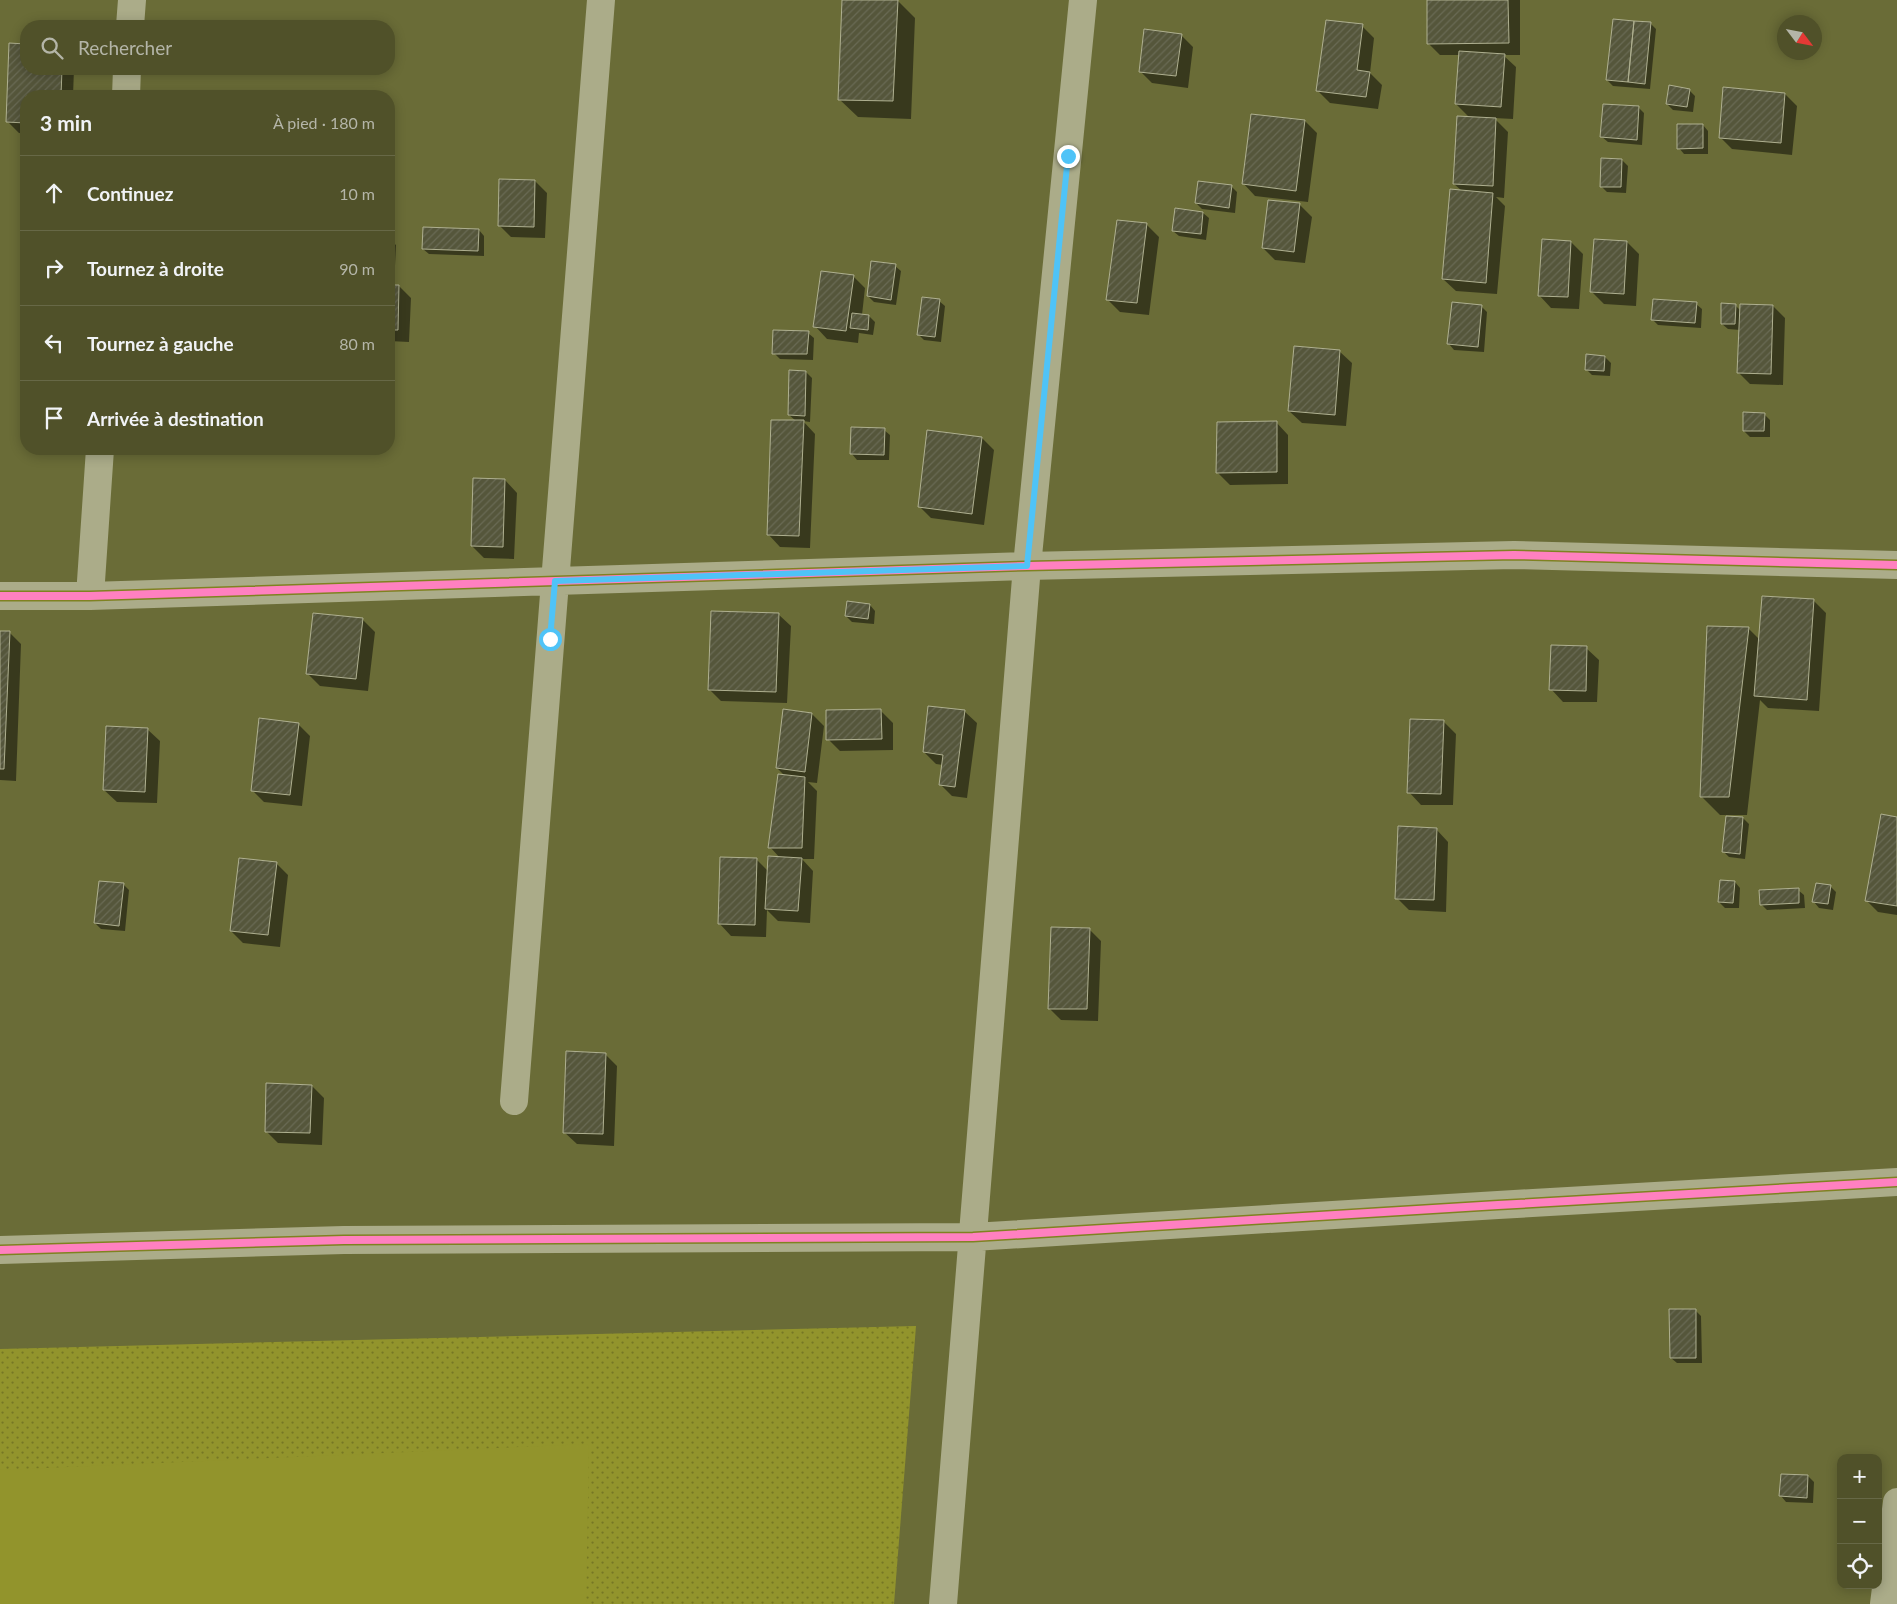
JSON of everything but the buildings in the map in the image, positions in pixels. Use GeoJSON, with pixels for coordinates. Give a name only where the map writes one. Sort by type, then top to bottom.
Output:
{"type":"FeatureCollection","features":[{"type":"Feature","properties":{"kind":"street"},"geometry":{"type":"LineString","coordinates":[[130,20],[132,0]]}},
{"type":"Feature","properties":{"kind":"street"},"geometry":{"type":"LineString","coordinates":[[514,1101],[601,0]]}},
{"type":"Feature","properties":{"kind":"street"},"geometry":{"type":"LineString","coordinates":[[943,1604],[1027,566],[1083,0]]}},
{"type":"Feature","properties":{"kind":"street"},"geometry":{"type":"LineString","coordinates":[[126,90],[128,75]]}},
{"type":"Feature","properties":{"kind":"street"},"geometry":{"type":"LineString","coordinates":[[90,596],[100,455]]}},
{"type":"Feature","properties":{"kind":"street"},"geometry":{"type":"LineString","coordinates":[[0,596],[90,596],[1027,566],[1514,555],[1897,564]]}},
{"type":"Feature","properties":{"kind":"street"},"geometry":{"type":"LineString","coordinates":[[0,1250],[344,1240],[973,1238],[1498,1204],[1897,1182]]}},
{"type":"Feature","properties":{"kind":"street"},"geometry":{"type":"LineString","coordinates":[[1884,1604],[1897,1502]]}},
{"type":"Feature","properties":{"kind":"shaded area"},"geometry":{"type":"Polygon","coordinates":[[[916,1326],[894,1604],[0,1604],[0,1349],[916,1326]]]}},
{"type":"Feature","properties":{"kind":"shaded area"},"geometry":{"type":"Polygon","coordinates":[[[589,1444],[586,1604],[0,1604],[0,1470],[589,1444]]]}},
{"type":"Feature","properties":{"kind":"cycle path"},"geometry":{"type":"LineString","coordinates":[[0,596],[90,596],[1027,566],[1514,555],[1897,565]]}},
{"type":"Feature","properties":{"kind":"cycle path"},"geometry":{"type":"LineString","coordinates":[[0,1250],[344,1240],[973,1237],[1897,1182]]}},
{"type":"Feature","properties":{"kind":"route"},"geometry":{"type":"LineString","coordinates":[[550,639],[555,581],[1027,566],[1068,156]]}}]}
